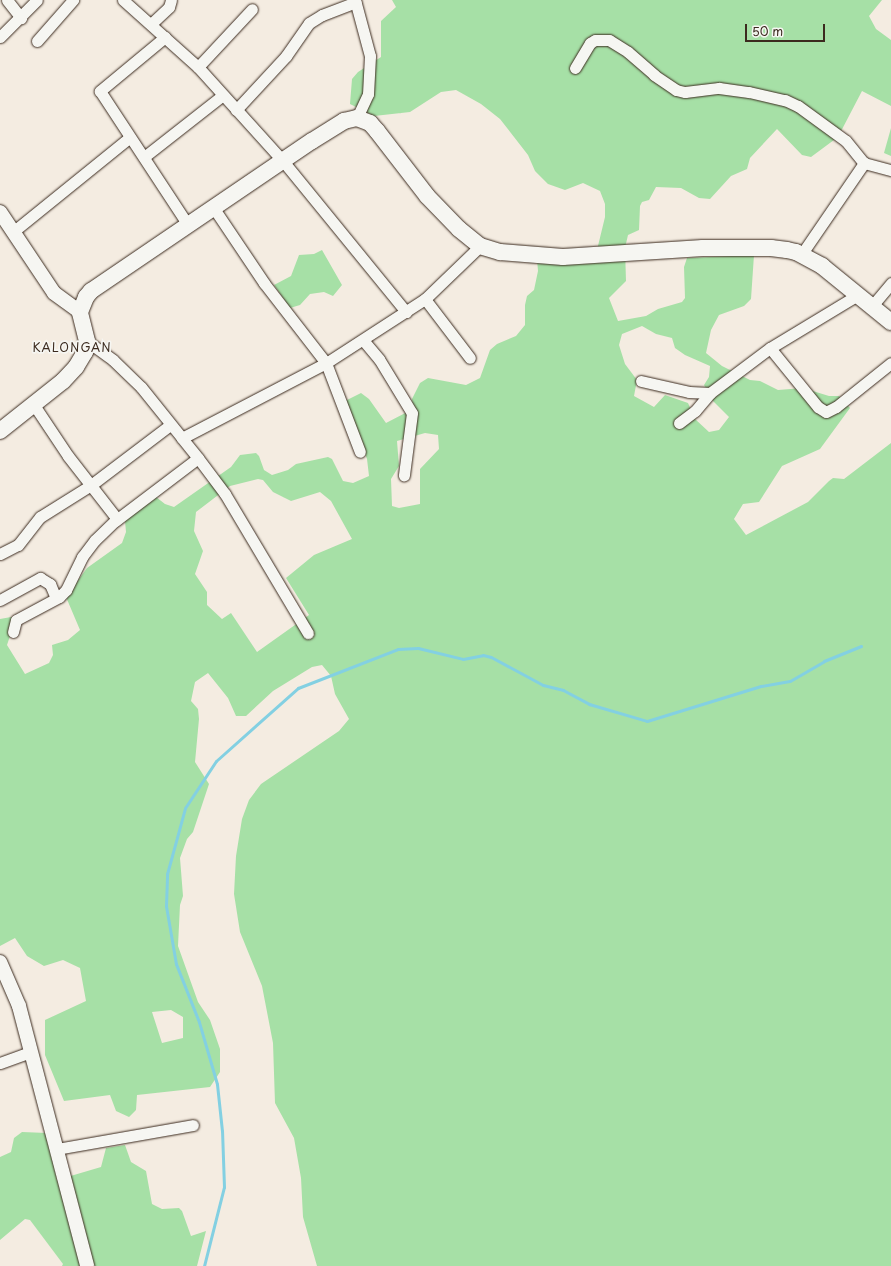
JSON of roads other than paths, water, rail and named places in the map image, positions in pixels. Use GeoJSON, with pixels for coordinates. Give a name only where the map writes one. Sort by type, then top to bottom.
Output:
{"type":"FeatureCollection","features":[{"type":"Feature","properties":{"kind":"main road"},"geometry":{"type":"LineString","coordinates":[[1,428],[34,405],[63,381],[76,367],[85,352],[87,341],[80,312],[86,297],[91,291],[213,207],[344,121],[357,118],[370,124],[377,131],[427,196],[459,229],[480,246],[500,252],[563,257],[734,247],[771,248],[801,255],[822,266],[856,296],[872,306],[891,322]]}},
{"type":"Feature","properties":{"kind":"street"},"geometry":{"type":"LineString","coordinates":[[7,0],[21,18]]}},
{"type":"Feature","properties":{"kind":"street"},"geometry":{"type":"LineString","coordinates":[[0,37],[21,18],[36,0]]}},
{"type":"Feature","properties":{"kind":"street"},"geometry":{"type":"LineString","coordinates":[[38,41],[73,0]]}},
{"type":"Feature","properties":{"kind":"street"},"geometry":{"type":"LineString","coordinates":[[123,0],[152,23],[198,67],[283,161],[406,312]]}},
{"type":"Feature","properties":{"kind":"street"},"geometry":{"type":"LineString","coordinates":[[152,23],[169,6],[171,0]]}},
{"type":"Feature","properties":{"kind":"street"},"geometry":{"type":"LineString","coordinates":[[236,110],[286,56],[309,23],[322,14],[356,1],[367,37],[370,78],[368,94],[357,118]]}},
{"type":"Feature","properties":{"kind":"street"},"geometry":{"type":"LineString","coordinates":[[198,67],[252,9]]}},
{"type":"Feature","properties":{"kind":"street"},"geometry":{"type":"LineString","coordinates":[[165,37],[100,91],[188,224]]}},
{"type":"Feature","properties":{"kind":"street"},"geometry":{"type":"LineString","coordinates":[[575,68],[590,43],[595,40],[609,40],[628,52],[654,75],[676,90],[690,92],[718,88],[741,91],[777,98],[798,106],[846,141],[864,163],[891,170]]}},
{"type":"Feature","properties":{"kind":"street"},"geometry":{"type":"LineString","coordinates":[[144,157],[223,95]]}},
{"type":"Feature","properties":{"kind":"street"},"geometry":{"type":"LineString","coordinates":[[14,231],[130,137]]}},
{"type":"Feature","properties":{"kind":"street"},"geometry":{"type":"LineString","coordinates":[[801,255],[864,163]]}},
{"type":"Feature","properties":{"kind":"street"},"geometry":{"type":"LineString","coordinates":[[213,207],[264,283],[326,363],[360,452]]}},
{"type":"Feature","properties":{"kind":"street"},"geometry":{"type":"LineString","coordinates":[[0,212],[54,293],[80,312]]}},
{"type":"Feature","properties":{"kind":"street"},"geometry":{"type":"LineString","coordinates":[[182,438],[326,363],[364,340],[425,299],[480,246]]}},
{"type":"Feature","properties":{"kind":"street"},"geometry":{"type":"LineString","coordinates":[[872,306],[891,283]]}},
{"type":"Feature","properties":{"kind":"street"},"geometry":{"type":"LineString","coordinates":[[679,423],[695,411],[710,393],[770,348],[856,296]]}},
{"type":"Feature","properties":{"kind":"street"},"geometry":{"type":"LineString","coordinates":[[425,299],[470,358]]}},
{"type":"Feature","properties":{"kind":"street"},"geometry":{"type":"LineString","coordinates":[[364,340],[379,359],[412,413],[404,475]]}},
{"type":"Feature","properties":{"kind":"street"},"geometry":{"type":"LineString","coordinates":[[87,341],[113,360],[141,386],[170,425],[198,458],[225,494],[308,633]]}},
{"type":"Feature","properties":{"kind":"street"},"geometry":{"type":"LineString","coordinates":[[770,348],[818,407],[829,412],[891,363]]}},
{"type":"Feature","properties":{"kind":"street"},"geometry":{"type":"LineString","coordinates":[[641,381],[689,392],[710,393]]}},
{"type":"Feature","properties":{"kind":"street"},"geometry":{"type":"LineString","coordinates":[[34,405],[68,456],[117,519]]}},
{"type":"Feature","properties":{"kind":"street"},"geometry":{"type":"LineString","coordinates":[[0,554],[18,545],[40,516],[91,485],[170,425]]}},
{"type":"Feature","properties":{"kind":"street"},"geometry":{"type":"LineString","coordinates":[[13,632],[16,620],[56,598],[66,590],[82,557],[95,540],[117,519],[198,458]]}},
{"type":"Feature","properties":{"kind":"street"},"geometry":{"type":"LineString","coordinates":[[0,600],[40,578],[50,584],[56,598]]}},
{"type":"Feature","properties":{"kind":"street"},"geometry":{"type":"LineString","coordinates":[[0,962],[19,1006],[87,1266]]}},
{"type":"Feature","properties":{"kind":"street"},"geometry":{"type":"LineString","coordinates":[[0,1063],[31,1052]]}},
{"type":"Feature","properties":{"kind":"street"},"geometry":{"type":"LineString","coordinates":[[57,1149],[193,1125]]}},
{"type":"Feature","properties":{"kind":"waterway"},"geometry":{"type":"LineString","coordinates":[[204,1266],[224,1187],[222,1131],[217,1084],[199,1022],[176,964],[166,906],[167,874],[185,808],[216,761],[298,688],[398,649],[418,648],[463,659],[483,655],[491,657],[543,685],[563,690],[589,704],[647,721],[761,686],[790,681],[824,661],[861,646]]}},
{"type":"Feature","properties":{"kind":"district","name":"KALONGAN"},"geometry":{"type":"Point","coordinates":[72,348]}}]}
